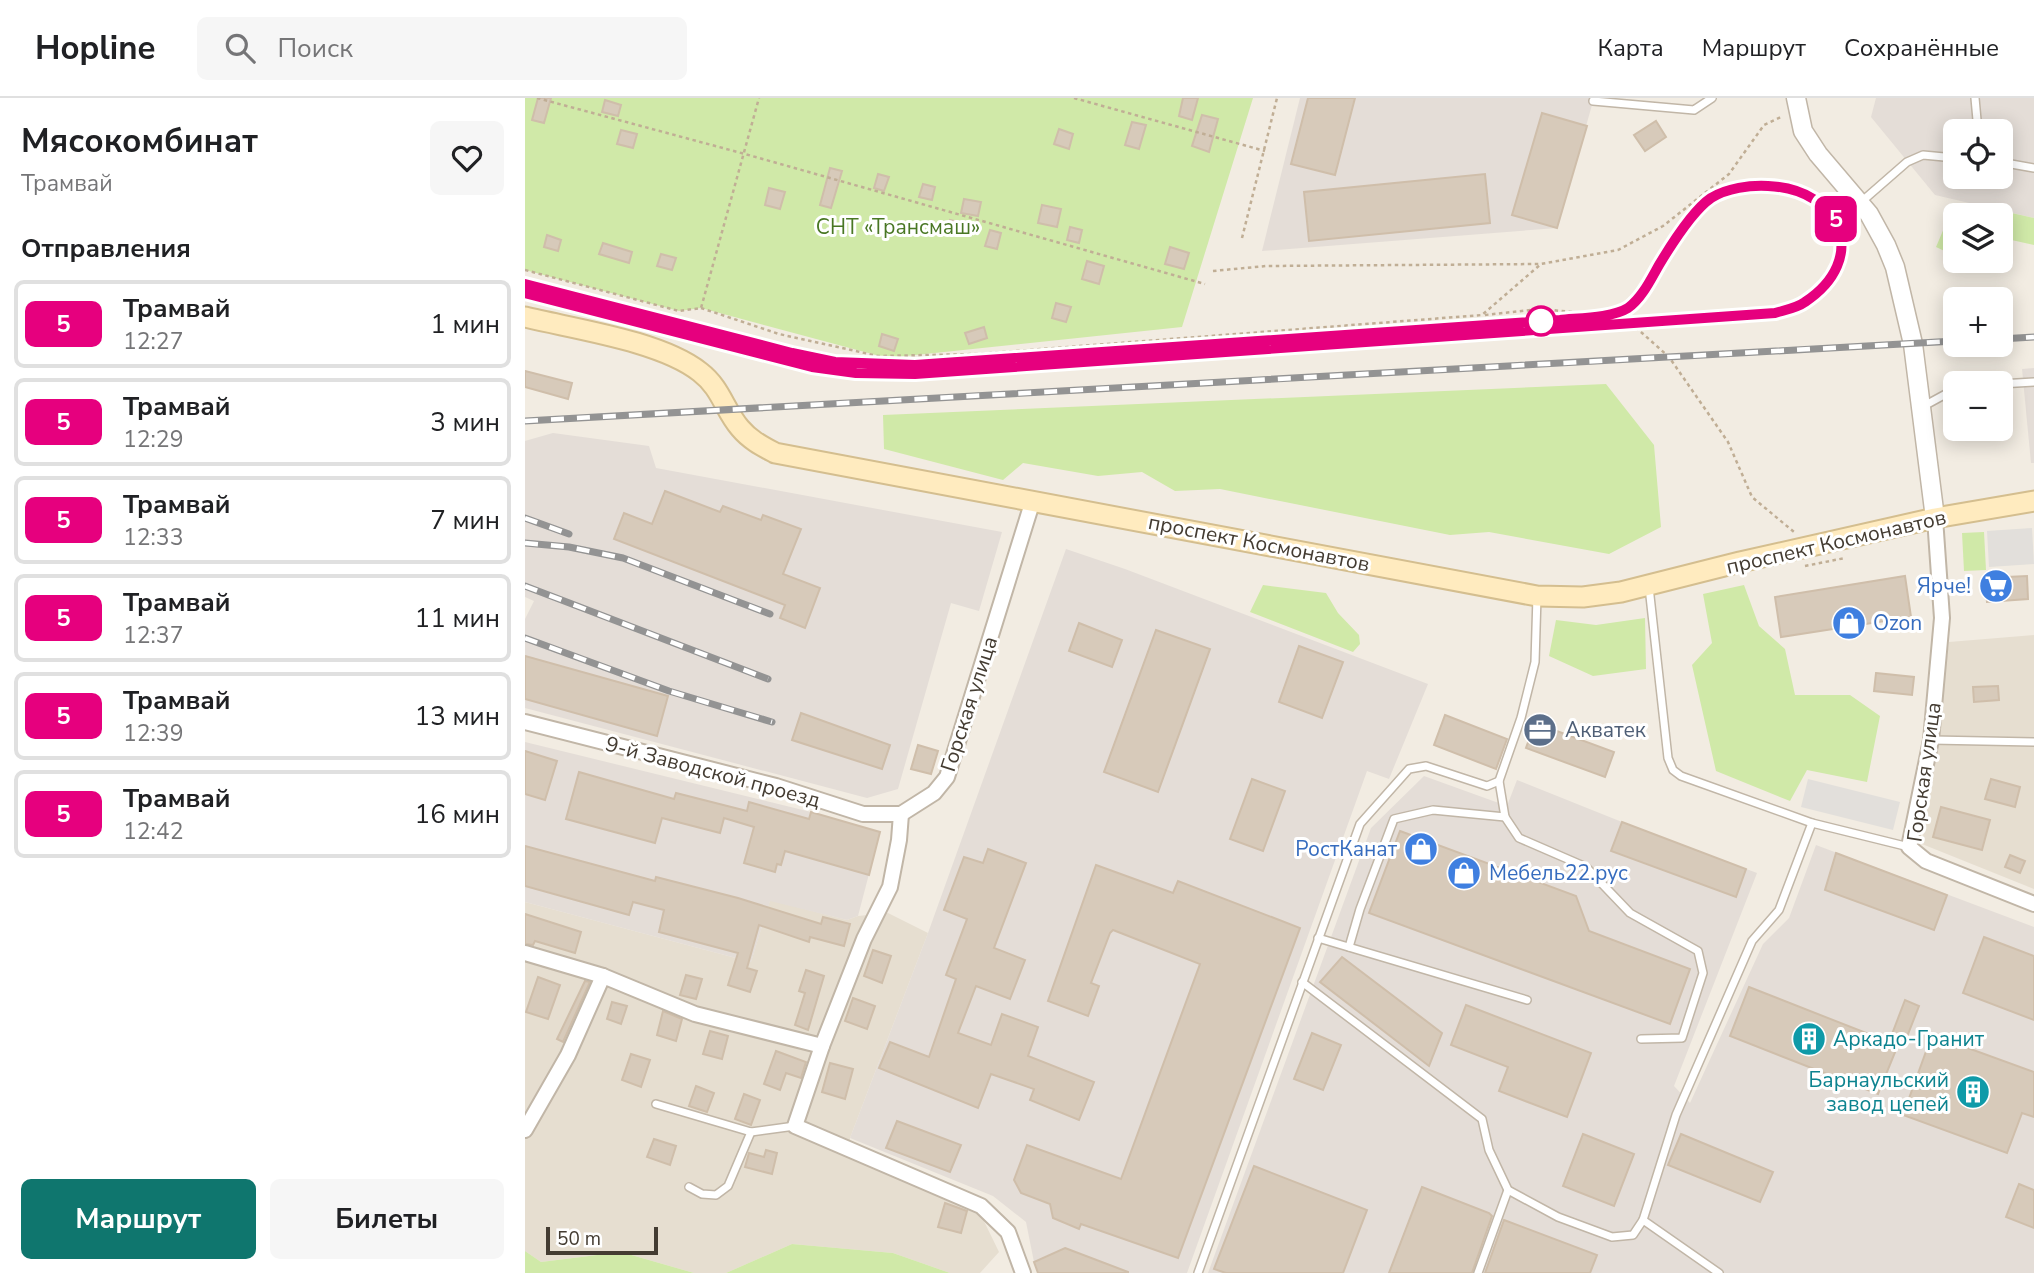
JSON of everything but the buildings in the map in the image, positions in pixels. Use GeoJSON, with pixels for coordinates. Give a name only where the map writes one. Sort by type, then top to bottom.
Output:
{"type":"FeatureCollection","features":[{"type":"Feature","properties":{"kind":"main road","name":"проспект Космонавтов"},"geometry":{"type":"LineString","coordinates":[[525,317],[639,344],[681,359],[701,372],[717,389],[739,427],[756,443],[775,453],[1537,596],[1583,597],[1649,586],[1740,562],[1935,518],[2034,500]]}},
{"type":"Feature","properties":{"kind":"street"},"geometry":{"type":"LineString","coordinates":[[1796,103],[1803,131],[1869,214],[1887,245],[1895,267],[1913,344],[1935,518]]}},
{"type":"Feature","properties":{"kind":"street","name":"Горская улица"},"geometry":{"type":"LineString","coordinates":[[901,814],[934,793],[947,777],[1033,500]]}},
{"type":"Feature","properties":{"kind":"street","name":"Горская улица"},"geometry":{"type":"LineString","coordinates":[[1935,518],[1942,618],[1931,740],[1909,847],[1926,861],[2034,904]]}},
{"type":"Feature","properties":{"kind":"street","name":"9-й Заводской проезд"},"geometry":{"type":"LineString","coordinates":[[525,722],[776,786],[863,814],[901,814]]}},
{"type":"Feature","properties":{"kind":"street"},"geometry":{"type":"LineString","coordinates":[[901,814],[890,887],[864,939],[822,1046],[795,1126],[981,1206],[1008,1232],[1023,1273]]}},
{"type":"Feature","properties":{"kind":"street"},"geometry":{"type":"LineString","coordinates":[[525,953],[603,976],[695,1014],[822,1046]]}},
{"type":"Feature","properties":{"kind":"street"},"geometry":{"type":"LineString","coordinates":[[525,1130],[568,1055],[603,976]]}},
{"type":"Feature","properties":{"kind":"lane"},"geometry":{"type":"LineString","coordinates":[[1593,101],[1694,110],[1712,98]]}},
{"type":"Feature","properties":{"kind":"lane"},"geometry":{"type":"LineString","coordinates":[[1975,98],[1977,119]]}},
{"type":"Feature","properties":{"kind":"lane"},"geometry":{"type":"LineString","coordinates":[[1859,203],[1907,162],[1923,155],[1943,157]]}},
{"type":"Feature","properties":{"kind":"lane"},"geometry":{"type":"LineString","coordinates":[[2013,164],[2034,168]]}},
{"type":"Feature","properties":{"kind":"lane"},"geometry":{"type":"LineString","coordinates":[[2013,383],[2034,382]]}},
{"type":"Feature","properties":{"kind":"lane"},"geometry":{"type":"LineString","coordinates":[[1921,407],[1943,395]]}},
{"type":"Feature","properties":{"kind":"lane"},"geometry":{"type":"LineString","coordinates":[[1649,586],[1668,758],[1672,770],[1681,776],[1812,823],[1909,847]]}},
{"type":"Feature","properties":{"kind":"lane"},"geometry":{"type":"LineString","coordinates":[[1537,596],[1535,662],[1521,718],[1499,781],[1505,817],[1519,838],[1586,867],[1630,913],[1698,951],[1703,974],[1682,1038],[1641,1039]]}},
{"type":"Feature","properties":{"kind":"lane"},"geometry":{"type":"LineString","coordinates":[[1931,740],[2034,742]]}},
{"type":"Feature","properties":{"kind":"lane"},"geometry":{"type":"LineString","coordinates":[[1198,1273],[1360,824],[1409,769],[1426,766],[1487,786],[1499,781]]}},
{"type":"Feature","properties":{"kind":"lane"},"geometry":{"type":"LineString","coordinates":[[1349,947],[1360,909],[1394,819],[1433,810],[1505,817]]}},
{"type":"Feature","properties":{"kind":"lane"},"geometry":{"type":"LineString","coordinates":[[1302,982],[1482,1119],[1489,1150],[1508,1190],[1558,1217],[1612,1237],[1633,1235],[1643,1220],[1677,1115],[1752,941],[1779,910],[1812,823]]}},
{"type":"Feature","properties":{"kind":"lane"},"geometry":{"type":"LineString","coordinates":[[1318,938],[1527,1000]]}},
{"type":"Feature","properties":{"kind":"lane"},"geometry":{"type":"LineString","coordinates":[[656,1104],[751,1132],[795,1126]]}},
{"type":"Feature","properties":{"kind":"lane"},"geometry":{"type":"LineString","coordinates":[[689,1187],[702,1194],[716,1195],[728,1185],[751,1132]]}},
{"type":"Feature","properties":{"kind":"lane"},"geometry":{"type":"LineString","coordinates":[[1478,1273],[1508,1190]]}},
{"type":"Feature","properties":{"kind":"lane"},"geometry":{"type":"LineString","coordinates":[[1643,1220],[1720,1273]]}},
{"type":"Feature","properties":{"kind":"path"},"geometry":{"type":"LineString","coordinates":[[537,98],[1205,284]]}},
{"type":"Feature","properties":{"kind":"path"},"geometry":{"type":"LineString","coordinates":[[701,308],[759,98]]}},
{"type":"Feature","properties":{"kind":"path"},"geometry":{"type":"LineString","coordinates":[[1074,98],[1265,151]]}},
{"type":"Feature","properties":{"kind":"path"},"geometry":{"type":"LineString","coordinates":[[1242,238],[1277,98]]}},
{"type":"Feature","properties":{"kind":"path"},"geometry":{"type":"LineString","coordinates":[[1213,271],[1266,266],[1541,264],[1618,250],[1663,226],[1729,174],[1764,125],[1796,103]]}},
{"type":"Feature","properties":{"kind":"path"},"geometry":{"type":"LineString","coordinates":[[1482,315],[1541,264]]}},
{"type":"Feature","properties":{"kind":"path"},"geometry":{"type":"LineString","coordinates":[[525,270],[679,311],[701,308],[779,334],[878,356],[977,354],[1540,309],[1605,315],[1632,324],[1669,357],[1728,442],[1752,497],[1799,536]]}},
{"type":"Feature","properties":{"kind":"path"},"geometry":{"type":"LineString","coordinates":[[1805,566],[1845,558]]}},
{"type":"Feature","properties":{"kind":"shaded area"},"geometry":{"type":"Polygon","coordinates":[[[1300,98],[1594,98],[1557,228],[1262,251],[1300,98]]]}},
{"type":"Feature","properties":{"kind":"shaded area"},"geometry":{"type":"Polygon","coordinates":[[[1876,98],[2034,98],[2034,218],[2013,213],[2013,203],[1969,203],[1935,195],[1871,117],[1876,98]]]}},
{"type":"Feature","properties":{"kind":"shaded area"},"geometry":{"type":"Polygon","coordinates":[[[2034,368],[2034,463],[2031,463],[2022,369],[2034,368]]]}},
{"type":"Feature","properties":{"kind":"shaded area"},"geometry":{"type":"Polygon","coordinates":[[[553,433],[649,446],[656,468],[1002,532],[979,611],[951,603],[898,789],[867,798],[525,708],[525,619],[534,601],[525,597],[525,441],[553,433]]]}},
{"type":"Feature","properties":{"kind":"shaded area"},"geometry":{"type":"Polygon","coordinates":[[[2032,528],[2034,564],[1989,567],[1987,531],[2032,528]]]}},
{"type":"Feature","properties":{"kind":"shaded area"},"geometry":{"type":"Polygon","coordinates":[[[1066,549],[1428,684],[1389,779],[1367,771],[1187,1273],[1127,1273],[1065,1248],[1034,1262],[1026,1222],[993,1196],[850,1138],[928,933],[1066,549]]]}},
{"type":"Feature","properties":{"kind":"shaded area"},"geometry":{"type":"Polygon","coordinates":[[[2034,635],[2034,889],[1922,844],[1949,642],[2034,635]]]}},
{"type":"Feature","properties":{"kind":"shaded area"},"geometry":{"type":"Polygon","coordinates":[[[525,742],[811,812],[880,832],[858,916],[847,920],[770,901],[751,962],[525,902],[525,742]]]}},
{"type":"Feature","properties":{"kind":"shaded area"},"geometry":{"type":"Polygon","coordinates":[[[1424,776],[1507,806],[1517,780],[1757,873],[1674,1086],[1690,1103],[1763,944],[1789,918],[1816,845],[2034,927],[2034,1273],[1208,1273],[1371,828],[1424,776]]]}},
{"type":"Feature","properties":{"kind":"shaded area"},"geometry":{"type":"Polygon","coordinates":[[[1808,779],[1900,802],[1893,830],[1801,807],[1808,779]]]}},
{"type":"Feature","properties":{"kind":"shaded area"},"geometry":{"type":"Polygon","coordinates":[[[770,900],[847,920],[888,913],[928,933],[850,1138],[851,1158],[979,1211],[999,1252],[980,1273],[950,1273],[893,1253],[792,1244],[726,1273],[694,1273],[621,1252],[541,1262],[525,1251],[525,902],[751,962],[770,900]]]}},
{"type":"Feature","properties":{"kind":"green space","name":"СНТ «Трансмаш»"},"geometry":{"type":"Polygon","coordinates":[[[525,98],[1253,98],[1182,327],[887,358],[701,308],[679,311],[525,270],[525,98]]]}},
{"type":"Feature","properties":{"kind":"green space"},"geometry":{"type":"Polygon","coordinates":[[[2013,213],[2034,218],[2034,245],[2013,240],[2013,213]]]}},
{"type":"Feature","properties":{"kind":"green space"},"geometry":{"type":"Polygon","coordinates":[[[1943,230],[1943,250],[1936,247],[1943,230]]]}},
{"type":"Feature","properties":{"kind":"green space"},"geometry":{"type":"Polygon","coordinates":[[[1606,384],[1654,445],[1661,527],[1609,554],[1489,532],[1450,535],[1220,489],[1175,491],[1142,472],[1098,476],[1023,463],[1003,480],[884,449],[883,415],[1606,384]]]}},
{"type":"Feature","properties":{"kind":"green space"},"geometry":{"type":"Polygon","coordinates":[[[1984,532],[1986,570],[1964,571],[1962,533],[1984,532]]]}},
{"type":"Feature","properties":{"kind":"green space"},"geometry":{"type":"Polygon","coordinates":[[[1263,585],[1326,593],[1338,613],[1359,635],[1360,644],[1353,652],[1250,612],[1263,585]]]}},
{"type":"Feature","properties":{"kind":"green space"},"geometry":{"type":"Polygon","coordinates":[[[1744,585],[1759,626],[1785,649],[1795,695],[1850,695],[1880,716],[1867,782],[1807,770],[1790,801],[1716,771],[1692,665],[1712,643],[1703,594],[1744,585]]]}},
{"type":"Feature","properties":{"kind":"green space"},"geometry":{"type":"Polygon","coordinates":[[[1645,618],[1646,669],[1593,676],[1549,656],[1556,620],[1596,625],[1645,618]]]}},
{"type":"Feature","properties":{"kind":"green space"},"geometry":{"type":"Polygon","coordinates":[[[792,1244],[893,1253],[950,1273],[726,1273],[792,1244]]]}},
{"type":"Feature","properties":{"kind":"green space"},"geometry":{"type":"Polygon","coordinates":[[[525,1251],[541,1262],[621,1252],[694,1273],[525,1273],[525,1251]]]}},
{"type":"Feature","properties":{"kind":"tram line","name":"5"},"geometry":{"type":"LineString","coordinates":[[525,284],[835,362],[915,365],[1605,315],[1627,308],[1644,290],[1675,239],[1698,212],[1711,198],[1735,188],[1768,186],[1794,190],[1820,202],[1836,218],[1842,239],[1840,260],[1830,280],[1804,303],[1775,313],[915,374],[856,373],[812,367],[525,293]]}},
{"type":"Feature","properties":{"kind":"tram line"},"geometry":{"type":"LineString","coordinates":[[525,284],[835,362],[915,365],[1577,319],[1611,314],[1629,306],[1644,290],[1679,234],[1707,202],[1726,192],[1750,187],[1786,189],[1813,199],[1834,219],[1841,245],[1838,264],[1828,282],[1803,304],[1775,313],[915,374],[834,371],[790,362],[525,293]]}},
{"type":"Feature","properties":{"kind":"railway"},"geometry":{"type":"LineString","coordinates":[[2013,338],[2034,337]]}},
{"type":"Feature","properties":{"kind":"railway"},"geometry":{"type":"LineString","coordinates":[[525,421],[1943,342]]}},
{"type":"Feature","properties":{"kind":"railway"},"geometry":{"type":"LineString","coordinates":[[525,518],[569,534]]}},
{"type":"Feature","properties":{"kind":"railway"},"geometry":{"type":"LineString","coordinates":[[525,543],[569,547],[623,558],[770,614]]}},
{"type":"Feature","properties":{"kind":"railway"},"geometry":{"type":"LineString","coordinates":[[525,586],[768,679]]}},
{"type":"Feature","properties":{"kind":"railway"},"geometry":{"type":"LineString","coordinates":[[525,638],[669,691],[772,722]]}},
{"type":"Feature","properties":{"kind":"place","name":"Ярче!"},"geometry":{"type":"Point","coordinates":[1996,586]}},
{"type":"Feature","properties":{"kind":"place","name":"Ozon"},"geometry":{"type":"Point","coordinates":[1849,623]}},
{"type":"Feature","properties":{"kind":"place","name":"Акватек"},"geometry":{"type":"Point","coordinates":[1540,730]}},
{"type":"Feature","properties":{"kind":"place","name":"РостКанат"},"geometry":{"type":"Point","coordinates":[1421,849]}},
{"type":"Feature","properties":{"kind":"place","name":"Мебель22.рус"},"geometry":{"type":"Point","coordinates":[1464,873]}},
{"type":"Feature","properties":{"kind":"place","name":"Аркадо-Гранит"},"geometry":{"type":"Point","coordinates":[1809,1039]}},
{"type":"Feature","properties":{"kind":"place","name":"Барнаульский завод цепей"},"geometry":{"type":"Point","coordinates":[1973,1092]}}]}
